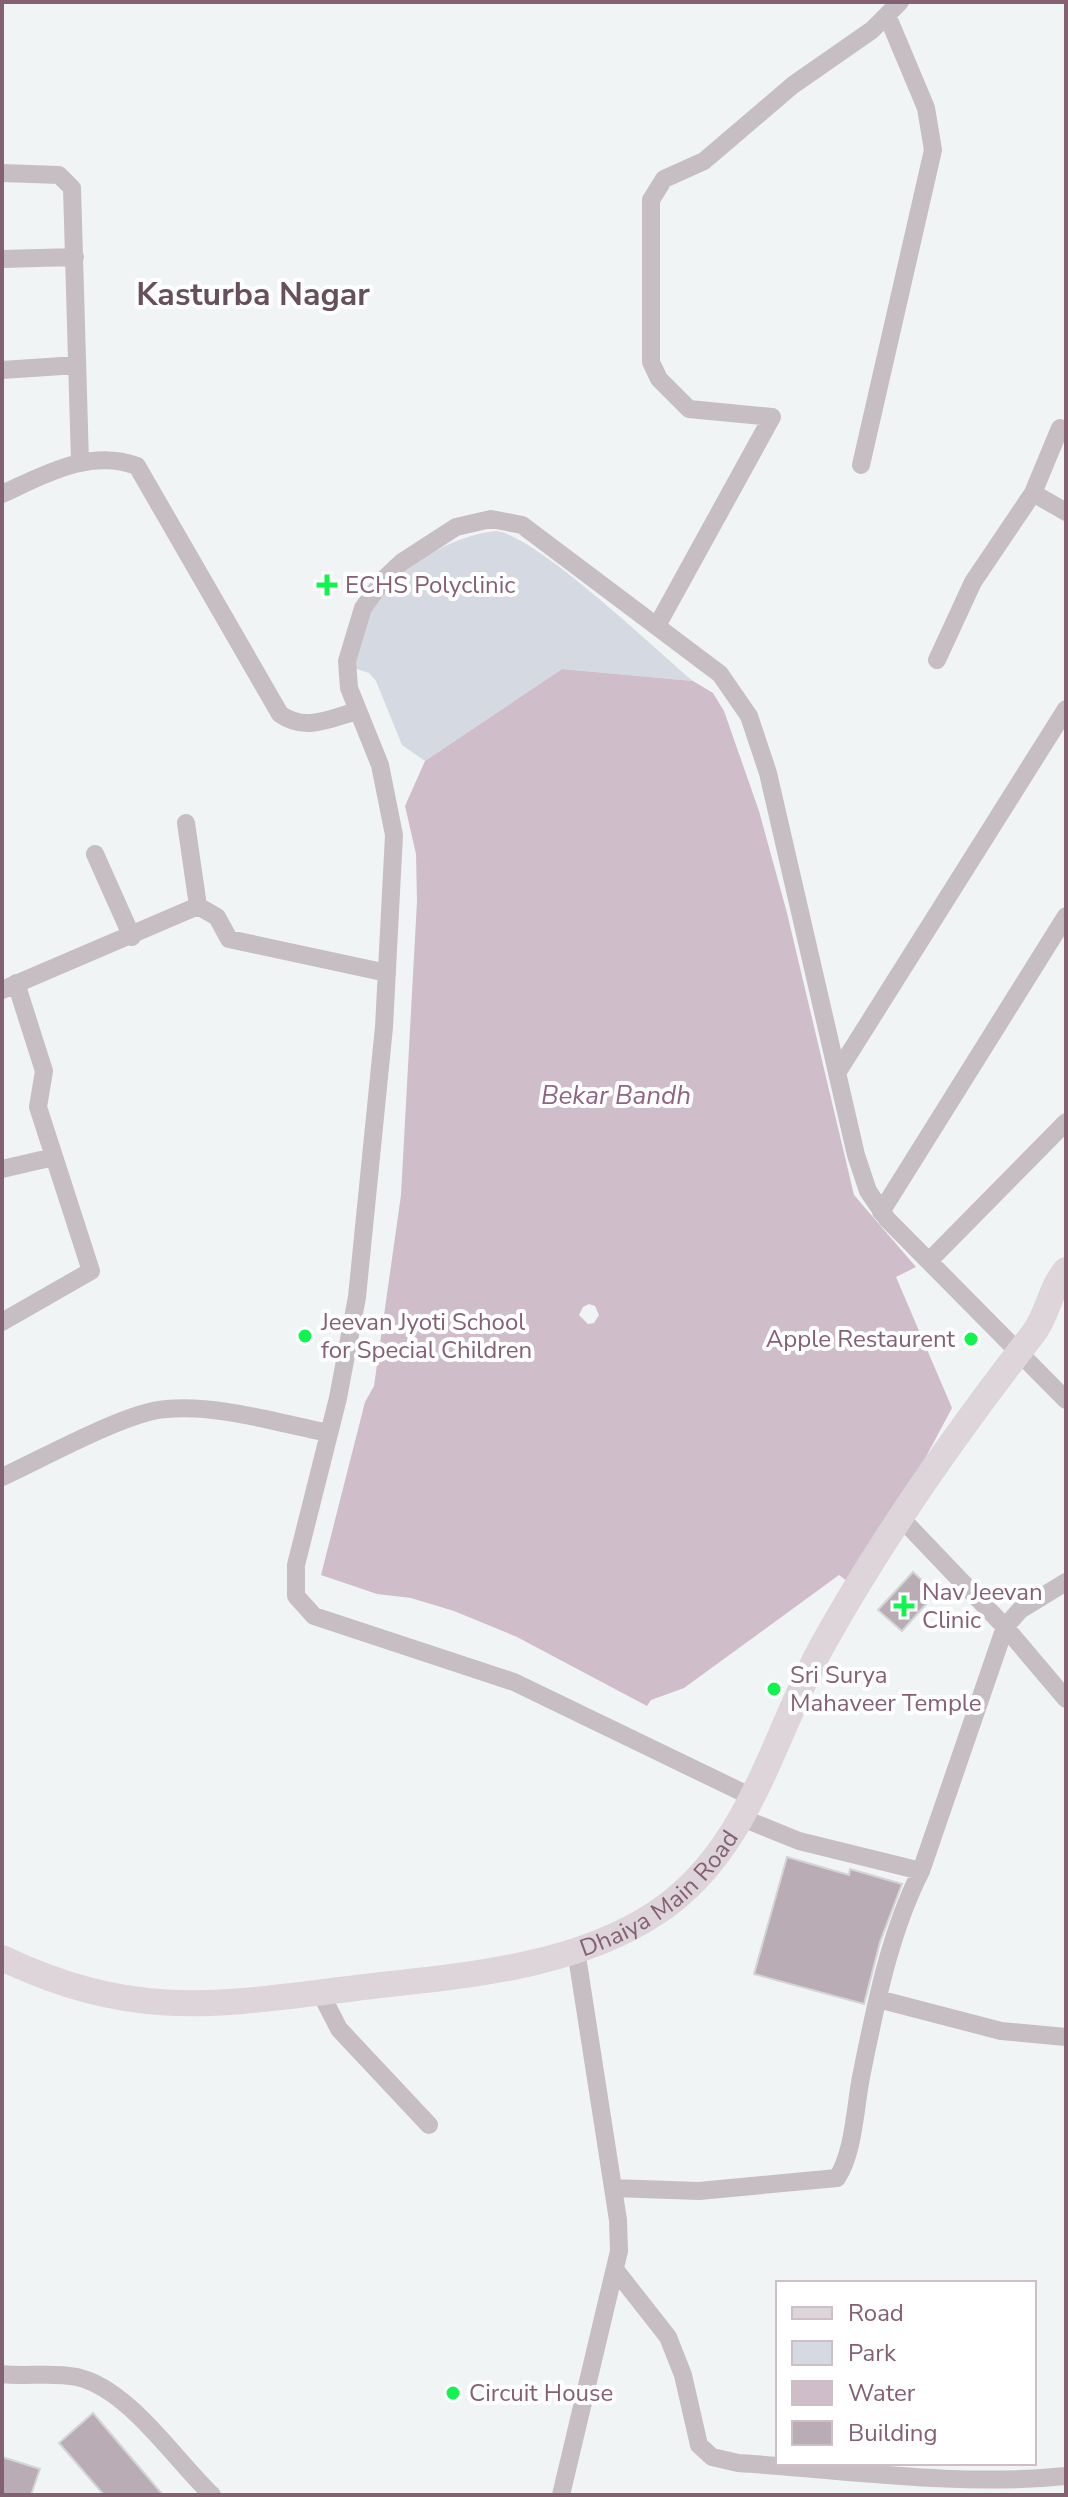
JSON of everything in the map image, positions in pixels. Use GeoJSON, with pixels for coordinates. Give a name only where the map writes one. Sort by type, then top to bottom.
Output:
{"type":"FeatureCollection","features":[{"type":"Feature","properties":{"kind":"main road","name":"Dhaiya Main Road"},"geometry":{"type":"LineString","coordinates":[[2,1958],[37,1975],[132,2001],[214,2005],[465,1975],[576,1950],[625,1930],[681,1895],[710,1866],[748,1808],[781,1730],[823,1646],[900,1517],[1036,1330],[1058,1278],[1066,1270]]}},
{"type":"Feature","properties":{"kind":"main road","name":"Dhaiya Main Road"},"geometry":{"type":"LineString","coordinates":[[1036,1330],[1066,1312]]}},
{"type":"Feature","properties":{"kind":"street"},"geometry":{"type":"LineString","coordinates":[[658,624],[772,417],[689,409],[680,404],[653,368],[651,200],[664,179],[704,161],[763,109],[894,8],[926,108],[933,150],[861,465]]}},
{"type":"Feature","properties":{"kind":"street"},"geometry":{"type":"LineString","coordinates":[[2,173],[48,173],[67,181],[74,199],[80,462]]}},
{"type":"Feature","properties":{"kind":"street"},"geometry":{"type":"LineString","coordinates":[[2,259],[75,257]]}},
{"type":"Feature","properties":{"kind":"street"},"geometry":{"type":"LineString","coordinates":[[2,370],[77,365]]}},
{"type":"Feature","properties":{"kind":"street"},"geometry":{"type":"LineString","coordinates":[[937,660],[973,582],[1033,493],[1060,428]]}},
{"type":"Feature","properties":{"kind":"street"},"geometry":{"type":"LineString","coordinates":[[2,494],[80,462],[128,463],[143,473],[280,714],[292,723],[308,725],[357,711]]}},
{"type":"Feature","properties":{"kind":"street"},"geometry":{"type":"LineString","coordinates":[[1033,493],[1066,512]]}},
{"type":"Feature","properties":{"kind":"street"},"geometry":{"type":"LineString","coordinates":[[921,1871],[799,1841],[748,1808],[524,1686],[314,1616],[296,1596],[296,1565],[329,1433],[357,1297],[387,973],[394,835],[385,780],[349,688],[347,661],[363,608],[385,578],[402,562],[456,527],[491,519],[522,525],[658,624],[720,674],[749,716],[768,773],[863,1178],[881,1212],[1066,1400]]}},
{"type":"Feature","properties":{"kind":"street"},"geometry":{"type":"LineString","coordinates":[[837,1073],[1066,709]]}},
{"type":"Feature","properties":{"kind":"street"},"geometry":{"type":"LineString","coordinates":[[186,823],[198,906]]}},
{"type":"Feature","properties":{"kind":"street"},"geometry":{"type":"LineString","coordinates":[[95,854],[132,937]]}},
{"type":"Feature","properties":{"kind":"street"},"geometry":{"type":"LineString","coordinates":[[198,906],[217,917],[229,939],[387,973]]}},
{"type":"Feature","properties":{"kind":"street"},"geometry":{"type":"LineString","coordinates":[[2,1322],[91,1271],[37,1101],[44,1071],[9,986],[76,956],[132,937],[198,906]]}},
{"type":"Feature","properties":{"kind":"street"},"geometry":{"type":"LineString","coordinates":[[881,1212],[1066,916]]}},
{"type":"Feature","properties":{"kind":"street"},"geometry":{"type":"LineString","coordinates":[[929,1261],[1066,1122]]}},
{"type":"Feature","properties":{"kind":"street"},"geometry":{"type":"LineString","coordinates":[[2,1169],[54,1157]]}},
{"type":"Feature","properties":{"kind":"street"},"geometry":{"type":"LineString","coordinates":[[2,1477],[130,1419],[167,1409],[210,1411],[329,1433]]}},
{"type":"Feature","properties":{"kind":"street"},"geometry":{"type":"LineString","coordinates":[[900,1517],[1005,1627],[1066,1699]]}},
{"type":"Feature","properties":{"kind":"street"},"geometry":{"type":"LineString","coordinates":[[613,2188],[699,2191],[837,2178],[847,2150],[878,1999],[910,1892],[921,1871],[1005,1627],[1020,1610],[1066,1582]]}},
{"type":"Feature","properties":{"kind":"street"},"geometry":{"type":"LineString","coordinates":[[562,2494],[617,2272],[619,2251],[613,2188],[576,1950]]}},
{"type":"Feature","properties":{"kind":"street"},"geometry":{"type":"LineString","coordinates":[[320,1992],[339,2029],[429,2125]]}},
{"type":"Feature","properties":{"kind":"street"},"geometry":{"type":"LineString","coordinates":[[878,1999],[1001,2031],[1066,2037]]}},
{"type":"Feature","properties":{"kind":"street"},"geometry":{"type":"LineString","coordinates":[[617,2272],[668,2337],[683,2375],[699,2445],[712,2457],[738,2463],[978,2487],[1025,2472],[1066,2476]]}},
{"type":"Feature","properties":{"kind":"street"},"geometry":{"type":"LineString","coordinates":[[7,2376],[59,2374],[81,2378],[101,2387],[135,2413],[212,2495]]}},
{"type":"Feature","properties":{"kind":"green space"},"geometry":{"type":"Polygon","coordinates":[[[497,531],[516,538],[567,573],[693,681],[562,669],[425,761],[402,745],[376,681],[369,673],[354,668],[368,614],[395,580],[426,556],[461,539],[497,531]]]}},
{"type":"Feature","properties":{"kind":"water","name":"Bekar Bandh"},"geometry":{"type":"Polygon","coordinates":[[[562,669],[693,681],[713,693],[724,711],[759,811],[787,913],[854,1195],[916,1267],[896,1277],[952,1408],[890,1524],[847,1581],[839,1575],[684,1688],[651,1700],[647,1706],[517,1637],[454,1611],[411,1598],[377,1594],[321,1575],[365,1402],[374,1386],[401,1195],[417,901],[416,854],[405,806],[425,761],[562,669]],[[589,1304],[583,1307],[579,1315],[588,1324],[594,1323],[599,1315],[595,1306],[589,1304]]]}},
{"type":"Feature","properties":{"kind":"building"},"geometry":{"type":"Polygon","coordinates":[[[913,1572],[936,1593],[902,1631],[878,1610],[913,1572]]]}},
{"type":"Feature","properties":{"kind":"building"},"geometry":{"type":"Polygon","coordinates":[[[787,1857],[849,1875],[850,1869],[902,1884],[880,1942],[864,2004],[754,1974],[787,1857]]]}},
{"type":"Feature","properties":{"kind":"building"},"geometry":{"type":"Polygon","coordinates":[[[93,2413],[163,2495],[104,2495],[59,2443],[93,2413]]]}},
{"type":"Feature","properties":{"kind":"building"},"geometry":{"type":"Polygon","coordinates":[[[2,2457],[40,2469],[31,2495],[2,2495],[2,2457]]]}},
{"type":"Feature","properties":{"kind":"place","name":"ECHS Polyclinic"},"geometry":{"type":"Point","coordinates":[327,585]}},
{"type":"Feature","properties":{"kind":"place","name":"Jeevan Jyoti School for Special Children"},"geometry":{"type":"Point","coordinates":[305,1336]}},
{"type":"Feature","properties":{"kind":"place","name":"Apple Restaurent"},"geometry":{"type":"Point","coordinates":[971,1339]}},
{"type":"Feature","properties":{"kind":"place","name":"Nav Jeevan Clinic"},"geometry":{"type":"Point","coordinates":[904,1606]}},
{"type":"Feature","properties":{"kind":"place","name":"Sri Surya Mahaveer Temple"},"geometry":{"type":"Point","coordinates":[774,1689]}},
{"type":"Feature","properties":{"kind":"place","name":"Circuit House"},"geometry":{"type":"Point","coordinates":[453,2393]}},
{"type":"Feature","properties":{"kind":"district","name":"Kasturba Nagar"},"geometry":{"type":"Point","coordinates":[253,294]}}]}
